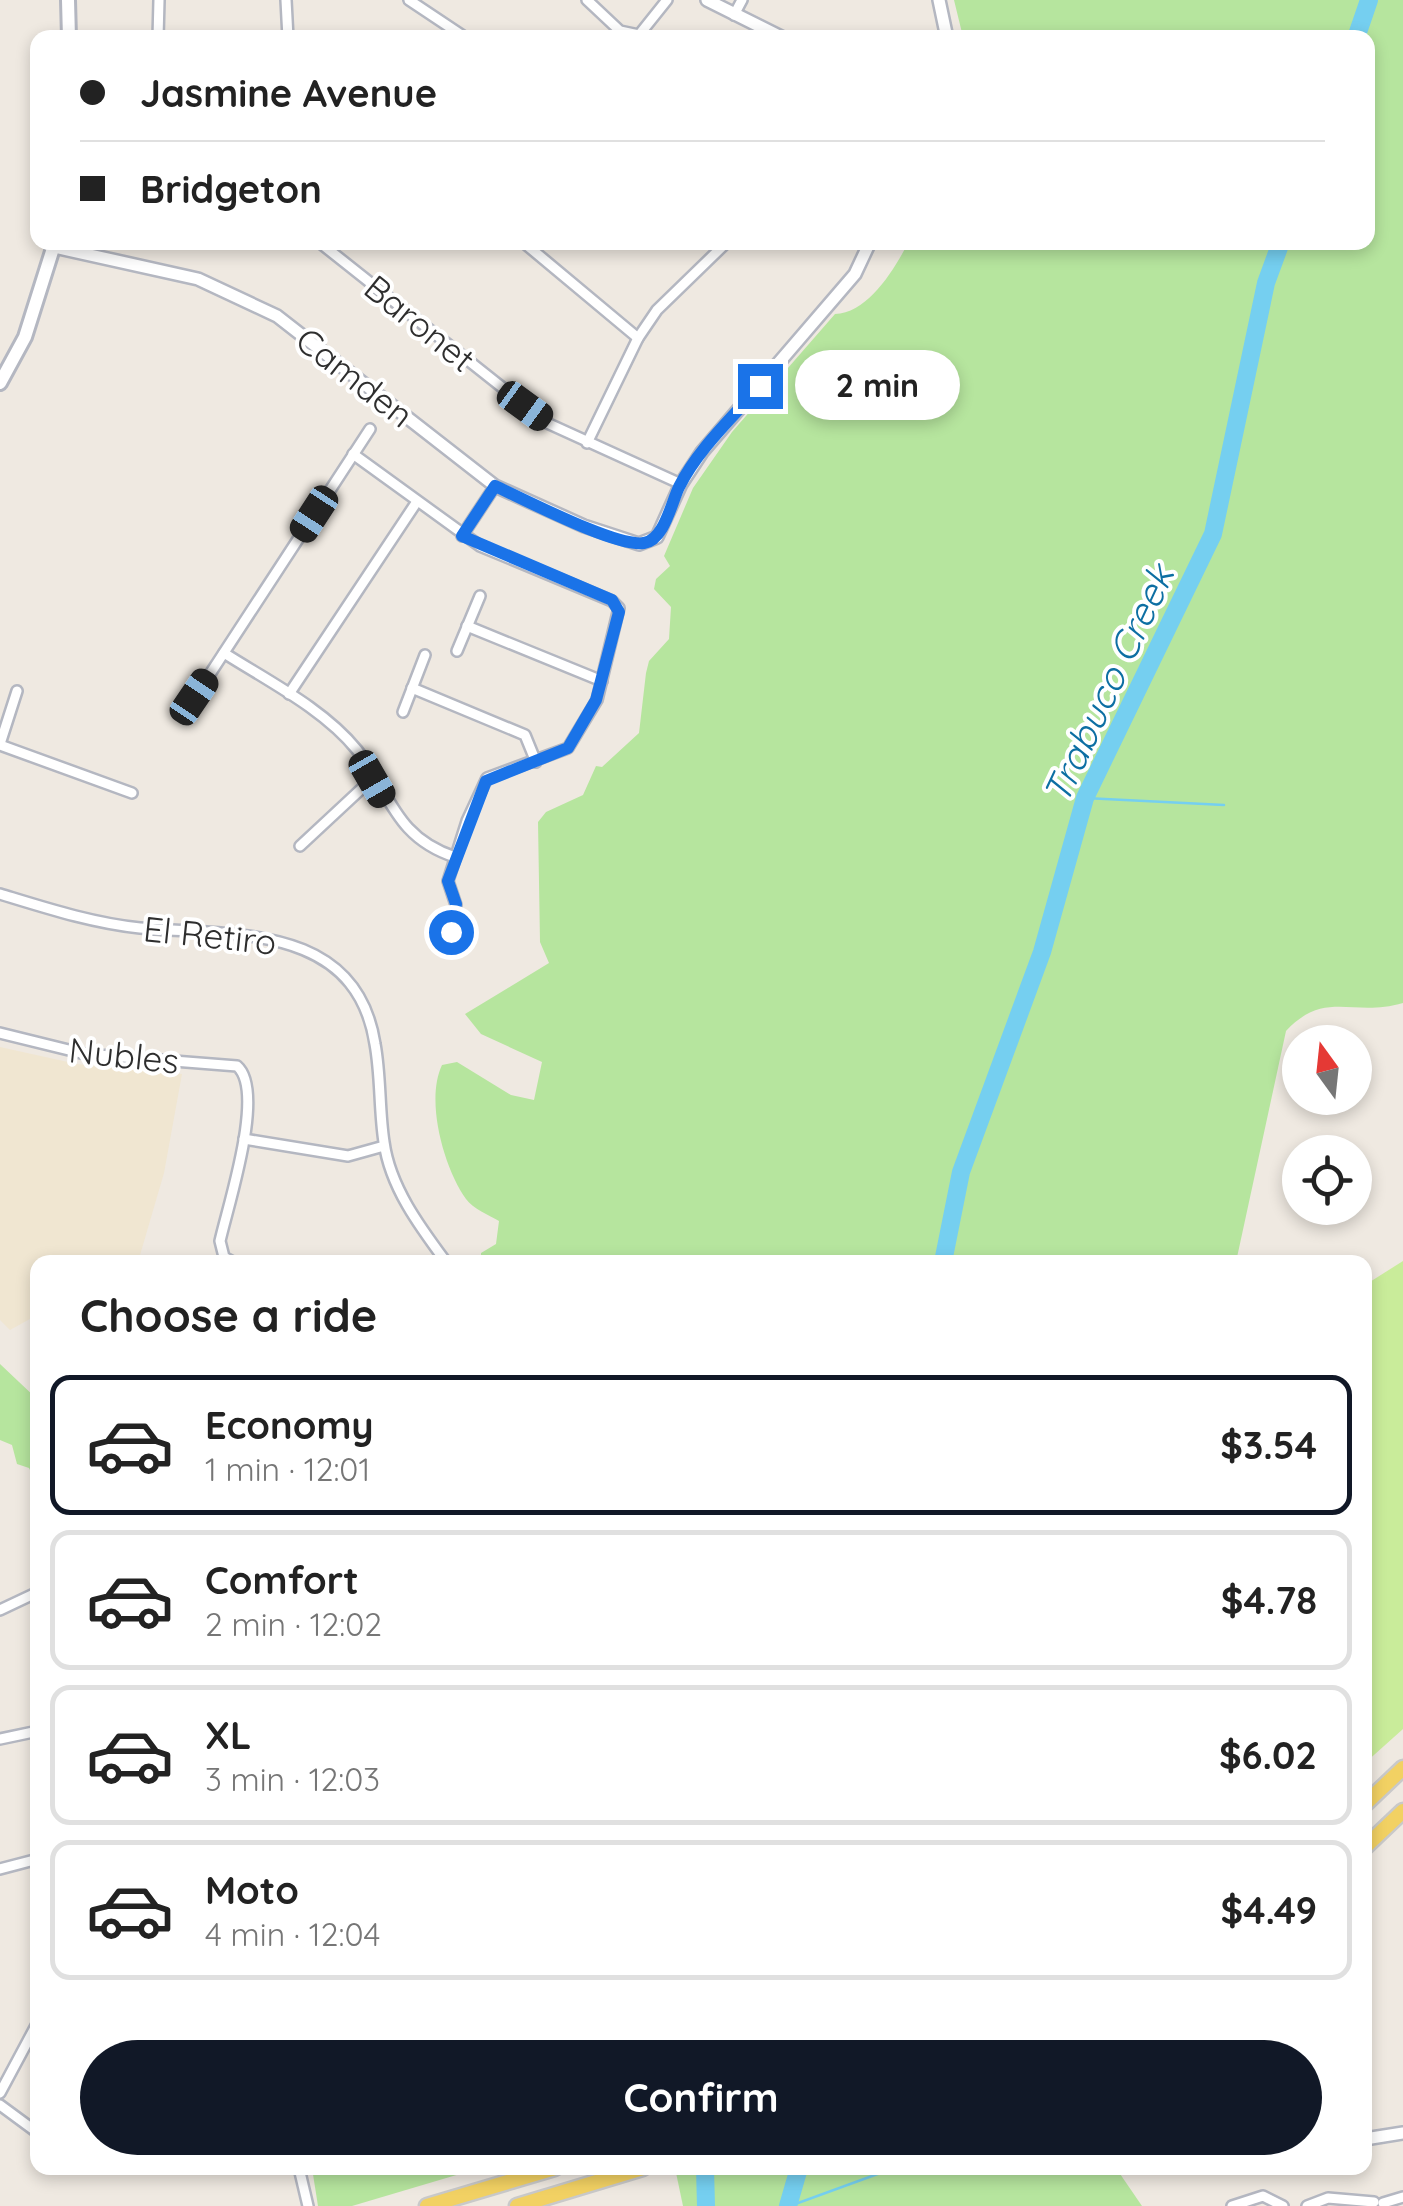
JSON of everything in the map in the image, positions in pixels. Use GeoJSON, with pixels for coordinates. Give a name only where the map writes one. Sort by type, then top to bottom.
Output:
{"type":"FeatureCollection","features":[{"type":"Feature","properties":{"kind":"main road"},"geometry":{"type":"LineString","coordinates":[[68,0],[69,30]]}},
{"type":"Feature","properties":{"kind":"main road"},"geometry":{"type":"LineString","coordinates":[[0,383],[25,338],[52,250]]}},
{"type":"Feature","properties":{"kind":"main road"},"geometry":{"type":"LineString","coordinates":[[1372,1797],[1403,1768]]}},
{"type":"Feature","properties":{"kind":"main road"},"geometry":{"type":"LineString","coordinates":[[1372,1841],[1403,1812]]}},
{"type":"Feature","properties":{"kind":"main road"},"geometry":{"type":"LineString","coordinates":[[427,2206],[531,2175]]}},
{"type":"Feature","properties":{"kind":"main road"},"geometry":{"type":"LineString","coordinates":[[517,2206],[620,2175]]}},
{"type":"Feature","properties":{"kind":"street"},"geometry":{"type":"LineString","coordinates":[[158,30],[159,0]]}},
{"type":"Feature","properties":{"kind":"street"},"geometry":{"type":"LineString","coordinates":[[286,0],[288,30]]}},
{"type":"Feature","properties":{"kind":"street"},"geometry":{"type":"LineString","coordinates":[[409,0],[454,30]]}},
{"type":"Feature","properties":{"kind":"street"},"geometry":{"type":"LineString","coordinates":[[587,0],[619,30]]}},
{"type":"Feature","properties":{"kind":"street"},"geometry":{"type":"LineString","coordinates":[[643,30],[667,0]]}},
{"type":"Feature","properties":{"kind":"street"},"geometry":{"type":"LineString","coordinates":[[708,0],[766,30]]}},
{"type":"Feature","properties":{"kind":"street"},"geometry":{"type":"LineString","coordinates":[[734,15],[742,0]]}},
{"type":"Feature","properties":{"kind":"street"},"geometry":{"type":"LineString","coordinates":[[939,0],[945,30]]}},
{"type":"Feature","properties":{"kind":"street","name":"Camden"},"geometry":{"type":"LineString","coordinates":[[75,250],[198,279],[278,316],[495,486],[584,526],[640,544],[657,537],[681,484]]}},
{"type":"Feature","properties":{"kind":"street","name":"Baronet"},"geometry":{"type":"LineString","coordinates":[[328,250],[547,423],[681,484]]}},
{"type":"Feature","properties":{"kind":"street"},"geometry":{"type":"LineString","coordinates":[[533,250],[638,338]]}},
{"type":"Feature","properties":{"kind":"street"},"geometry":{"type":"LineString","coordinates":[[587,443],[638,338],[657,310],[719,250]]}},
{"type":"Feature","properties":{"kind":"street"},"geometry":{"type":"LineString","coordinates":[[681,484],[702,452],[854,274],[866,250]]}},
{"type":"Feature","properties":{"kind":"street"},"geometry":{"type":"LineString","coordinates":[[194,697],[370,429]]}},
{"type":"Feature","properties":{"kind":"street"},"geometry":{"type":"LineString","coordinates":[[353,454],[462,536],[616,604],[619,612],[602,681],[568,748],[487,778],[448,881],[456,904],[450,930],[470,937]]}},
{"type":"Feature","properties":{"kind":"street"},"geometry":{"type":"LineString","coordinates":[[462,536],[495,486]]}},
{"type":"Feature","properties":{"kind":"street"},"geometry":{"type":"LineString","coordinates":[[289,694],[416,503]]}},
{"type":"Feature","properties":{"kind":"street"},"geometry":{"type":"LineString","coordinates":[[457,651],[480,596]]}},
{"type":"Feature","properties":{"kind":"street"},"geometry":{"type":"LineString","coordinates":[[467,626],[602,681]]}},
{"type":"Feature","properties":{"kind":"street"},"geometry":{"type":"LineString","coordinates":[[224,653],[289,694],[357,750],[387,804],[414,834],[455,857]]}},
{"type":"Feature","properties":{"kind":"street"},"geometry":{"type":"LineString","coordinates":[[403,712],[425,655]]}},
{"type":"Feature","properties":{"kind":"street"},"geometry":{"type":"LineString","coordinates":[[412,688],[525,735],[536,762]]}},
{"type":"Feature","properties":{"kind":"street"},"geometry":{"type":"LineString","coordinates":[[18,691],[0,745],[132,793]]}},
{"type":"Feature","properties":{"kind":"street"},"geometry":{"type":"LineString","coordinates":[[300,846],[372,779]]}},
{"type":"Feature","properties":{"kind":"street","name":"El Retiro"},"geometry":{"type":"LineString","coordinates":[[0,894],[99,922],[282,939],[322,960],[347,982],[370,1024],[384,1146],[402,1197],[441,1255]]}},
{"type":"Feature","properties":{"kind":"street","name":"Nubles"},"geometry":{"type":"LineString","coordinates":[[0,1032],[86,1054],[237,1066],[247,1074],[250,1083],[244,1139]]}},
{"type":"Feature","properties":{"kind":"street"},"geometry":{"type":"LineString","coordinates":[[223,1255],[220,1241],[244,1139],[348,1156],[384,1146]]}},
{"type":"Feature","properties":{"kind":"street"},"geometry":{"type":"LineString","coordinates":[[0,1610],[30,1596]]}},
{"type":"Feature","properties":{"kind":"street"},"geometry":{"type":"LineString","coordinates":[[0,1739],[30,1733]]}},
{"type":"Feature","properties":{"kind":"street"},"geometry":{"type":"LineString","coordinates":[[0,1868],[30,1861]]}},
{"type":"Feature","properties":{"kind":"street"},"geometry":{"type":"LineString","coordinates":[[0,2093],[30,2037]]}},
{"type":"Feature","properties":{"kind":"street"},"geometry":{"type":"LineString","coordinates":[[0,2105],[30,2127]]}},
{"type":"Feature","properties":{"kind":"street"},"geometry":{"type":"LineString","coordinates":[[1372,2138],[1403,2133]]}},
{"type":"Feature","properties":{"kind":"street"},"geometry":{"type":"LineString","coordinates":[[301,2175],[308,2206]]}},
{"type":"Feature","properties":{"kind":"street"},"geometry":{"type":"LineString","coordinates":[[1232,2206],[1263,2196],[1283,2206]]}},
{"type":"Feature","properties":{"kind":"street"},"geometry":{"type":"LineString","coordinates":[[1308,2206],[1328,2198],[1379,2203],[1403,2197]]}},
{"type":"Feature","properties":{"kind":"shaded area"},"geometry":{"type":"Polygon","coordinates":[[[0,1047],[77,1064],[182,1074],[164,1173],[140,1255],[30,1255],[30,1319],[10,1330],[0,1320],[0,1047]]]}},
{"type":"Feature","properties":{"kind":"green space"},"geometry":{"type":"Polygon","coordinates":[[[954,0],[1403,0],[1403,1003],[1327,1008],[1314,1011],[1292,1025],[1282,1025],[1282,1049],[1238,1255],[481,1255],[496,1244],[499,1221],[469,1203],[458,1186],[439,1134],[437,1080],[442,1065],[457,1062],[511,1095],[534,1100],[542,1062],[481,1034],[465,1014],[549,963],[540,942],[538,822],[546,812],[583,795],[596,766],[602,767],[639,733],[649,661],[669,639],[671,607],[654,589],[656,579],[670,566],[664,556],[693,488],[732,432],[835,314],[858,306],[879,288],[904,250],[1375,250],[1375,30],[961,30],[954,0]]]}},
{"type":"Feature","properties":{"kind":"green space"},"geometry":{"type":"Polygon","coordinates":[[[1403,1261],[1403,1729],[1372,1757],[1372,1281],[1403,1261]]]}},
{"type":"Feature","properties":{"kind":"green space"},"geometry":{"type":"Polygon","coordinates":[[[0,1364],[30,1392],[30,1470],[17,1464],[12,1445],[0,1440],[0,1364]]]}},
{"type":"Feature","properties":{"kind":"green space"},"geometry":{"type":"Polygon","coordinates":[[[313,2175],[456,2175],[352,2206],[318,2206],[313,2175]]]}},
{"type":"Feature","properties":{"kind":"green space"},"geometry":{"type":"Polygon","coordinates":[[[676,2175],[1121,2175],[1142,2206],[683,2206],[676,2175]]]}},
{"type":"Feature","properties":{"kind":"waterway","name":"Trabuco Creek"},"geometry":{"type":"LineString","coordinates":[[1359,30],[1369,0]]}},
{"type":"Feature","properties":{"kind":"waterway","name":"Trabuco Creek"},"geometry":{"type":"LineString","coordinates":[[944,1255],[961,1172],[1042,952],[1085,798],[1213,534],[1266,283],[1278,250]]}},
{"type":"Feature","properties":{"kind":"waterway"},"geometry":{"type":"LineString","coordinates":[[1085,798],[1224,805]]}},
{"type":"Feature","properties":{"kind":"waterway","name":"Trabuco Creek"},"geometry":{"type":"LineString","coordinates":[[705,2175],[706,2206]]}},
{"type":"Feature","properties":{"kind":"waterway","name":"Trabuco Creek"},"geometry":{"type":"LineString","coordinates":[[788,2206],[797,2175]]}},
{"type":"Feature","properties":{"kind":"waterway"},"geometry":{"type":"LineString","coordinates":[[790,2206],[875,2175]]}},
{"type":"Feature","properties":{"kind":"route"},"geometry":{"type":"LineString","coordinates":[[451,932],[456,904],[448,881],[467,821],[487,778],[555,757],[568,748],[596,700],[619,612],[612,600],[462,536],[495,486],[584,526],[640,544],[649,542],[657,537],[681,484],[702,452],[760,386]]}}]}
